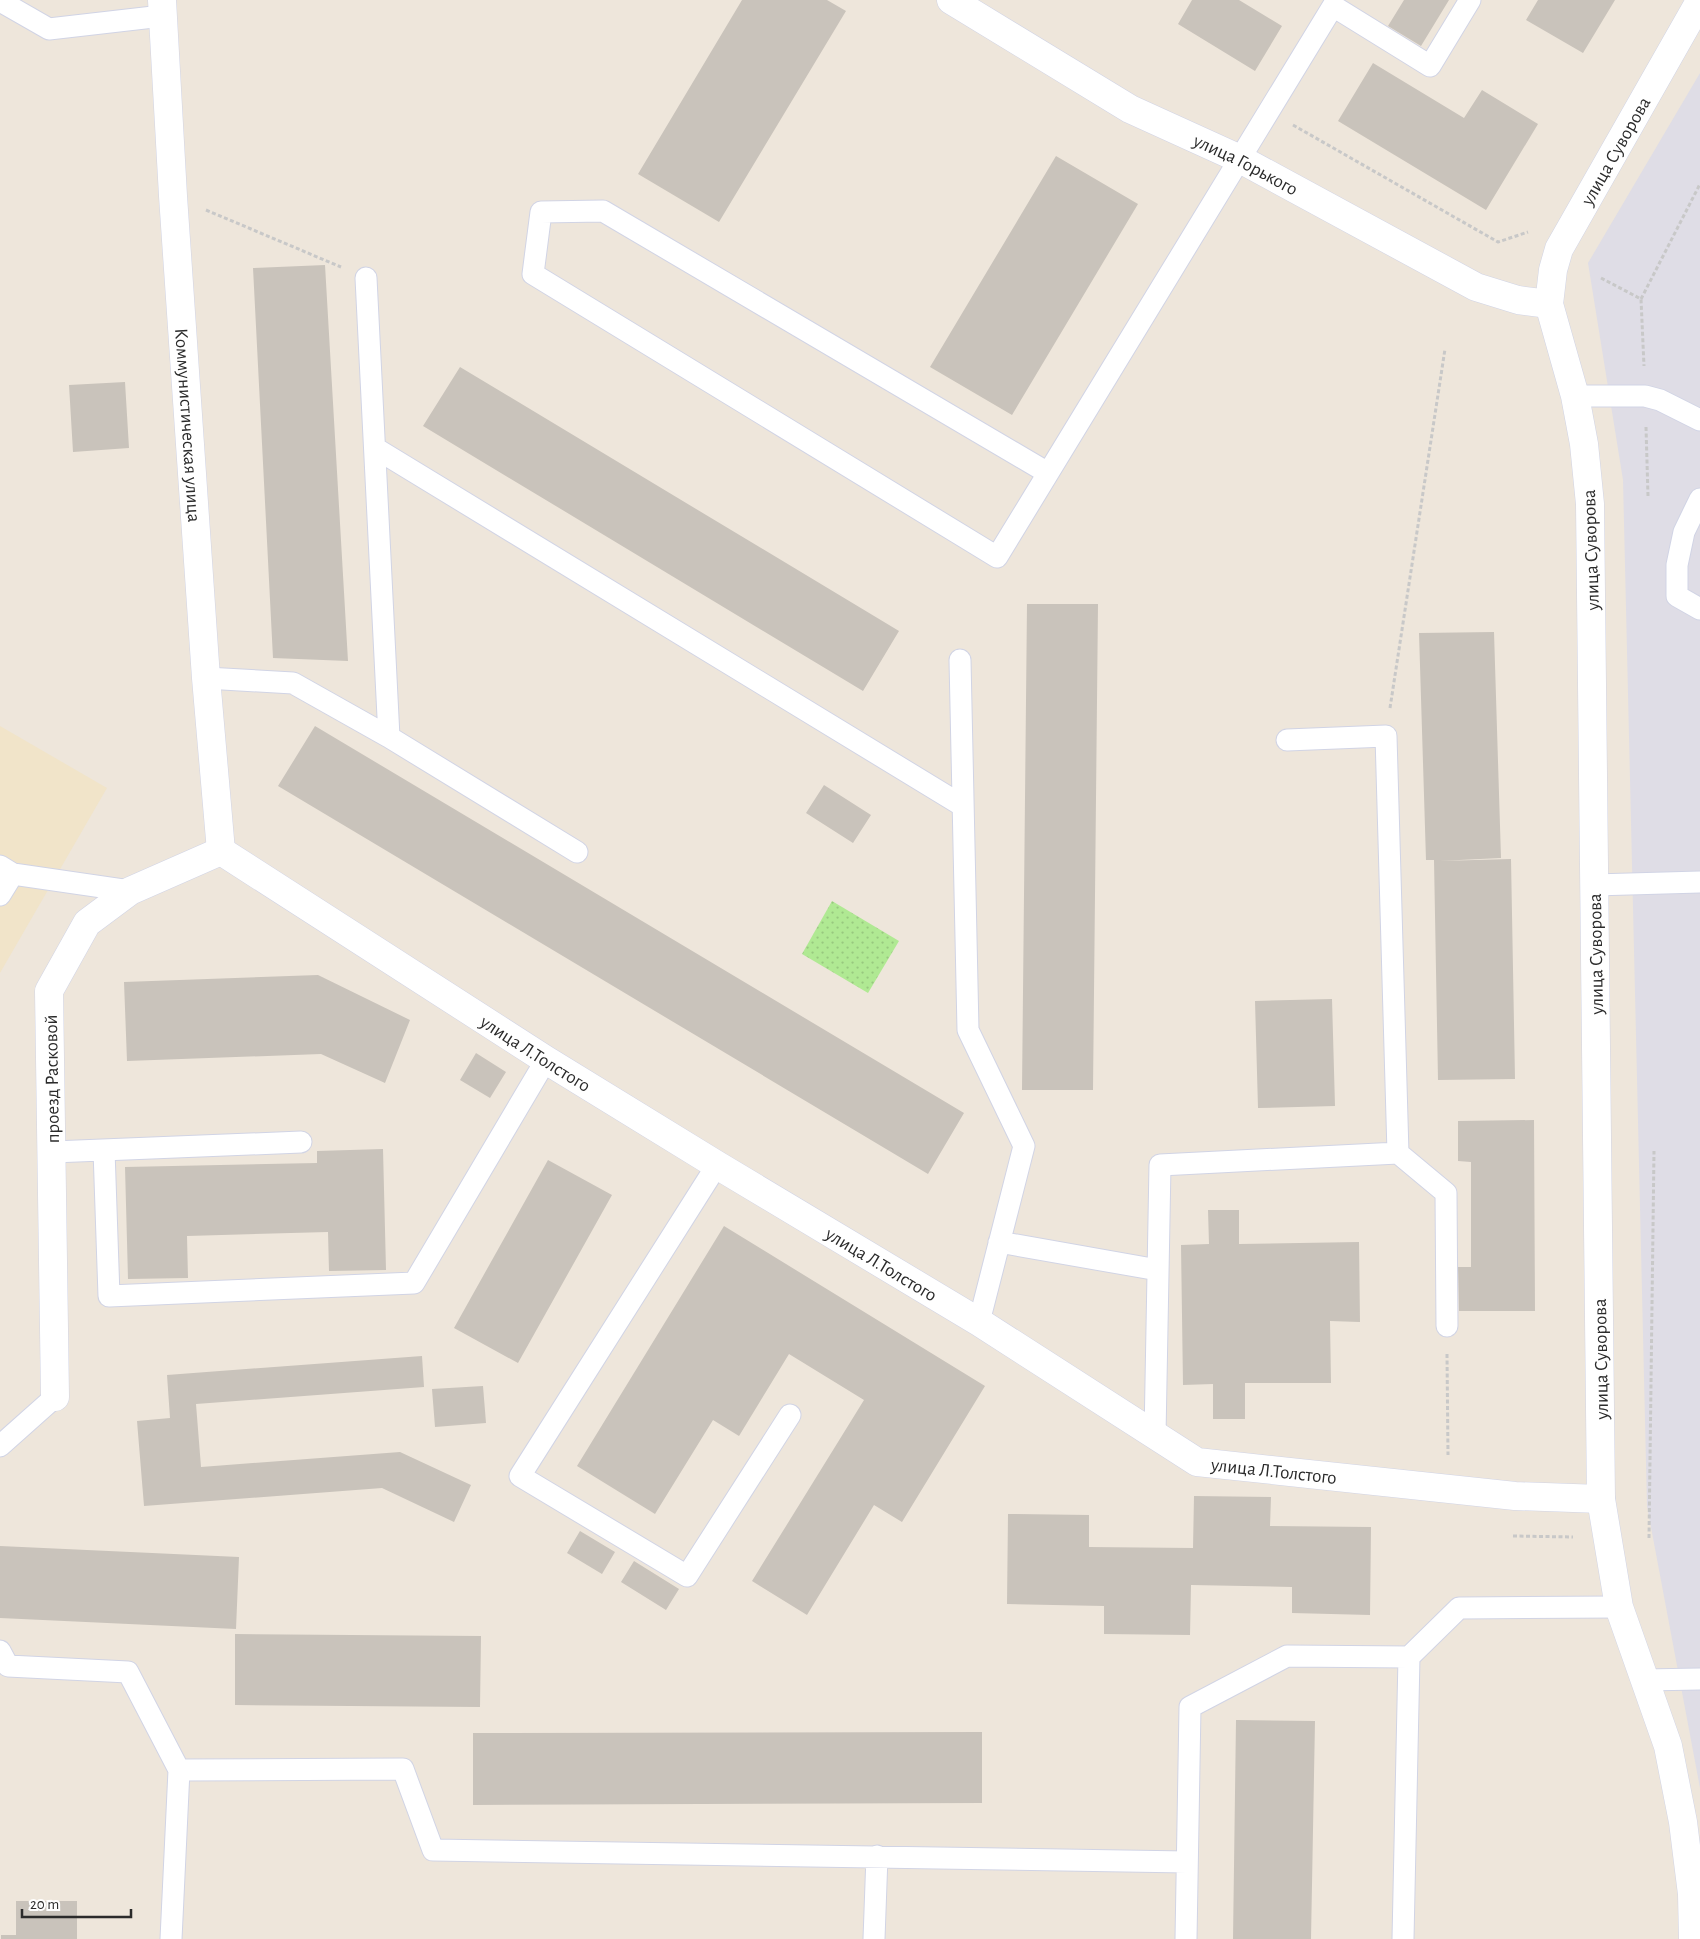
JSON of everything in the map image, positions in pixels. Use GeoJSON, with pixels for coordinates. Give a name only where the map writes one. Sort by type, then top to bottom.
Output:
{"type":"FeatureCollection","features":[{"type":"Feature","properties":{"kind":"street","name":"улица Горького"},"geometry":{"type":"LineString","coordinates":[[951,0],[1130,109],[1240,159],[1476,287],[1518,300],[1549,304]]}},
{"type":"Feature","properties":{"kind":"street","name":"улица Суворова"},"geometry":{"type":"LineString","coordinates":[[1693,1939],[1692,1894],[1683,1822],[1668,1746],[1619,1607],[1601,1499],[1590,504],[1584,444],[1575,396],[1549,304],[1553,270],[1559,249],[1700,1]]}},
{"type":"Feature","properties":{"kind":"street","name":"Коммунистическая улица"},"geometry":{"type":"LineString","coordinates":[[162,8],[206,678],[221,851]]}},
{"type":"Feature","properties":{"kind":"street","name":"проезд Расковой"},"geometry":{"type":"LineString","coordinates":[[55,1397],[53,1152],[49,991],[87,923],[130,891],[221,851]]}},
{"type":"Feature","properties":{"kind":"street","name":"улица Л.Толстого"},"geometry":{"type":"LineString","coordinates":[[221,851],[546,1060],[979,1322],[1197,1462],[1515,1496],[1601,1499]]}},
{"type":"Feature","properties":{"kind":"lane"},"geometry":{"type":"LineString","coordinates":[[1048,473],[602,211],[541,212],[533,274],[997,556],[1048,473],[1240,159],[1333,6],[1430,66],[1470,0]]}},
{"type":"Feature","properties":{"kind":"lane"},"geometry":{"type":"LineString","coordinates":[[0,1],[49,29],[162,8]]}},
{"type":"Feature","properties":{"kind":"lane"},"geometry":{"type":"LineString","coordinates":[[366,278],[389,737]]}},
{"type":"Feature","properties":{"kind":"lane"},"geometry":{"type":"LineString","coordinates":[[1575,396],[1645,396],[1660,400],[1700,420]]}},
{"type":"Feature","properties":{"kind":"lane"},"geometry":{"type":"LineString","coordinates":[[375,448],[963,806]]}},
{"type":"Feature","properties":{"kind":"lane"},"geometry":{"type":"LineString","coordinates":[[1700,499],[1684,532],[1677,564],[1677,596],[1700,610]]}},
{"type":"Feature","properties":{"kind":"lane"},"geometry":{"type":"LineString","coordinates":[[960,660],[968,1030],[1024,1146],[979,1322]]}},
{"type":"Feature","properties":{"kind":"lane"},"geometry":{"type":"LineString","coordinates":[[206,678],[293,683],[389,737],[578,852]]}},
{"type":"Feature","properties":{"kind":"lane"},"geometry":{"type":"LineString","coordinates":[[1287,740],[1386,736],[1398,1154]]}},
{"type":"Feature","properties":{"kind":"lane"},"geometry":{"type":"LineString","coordinates":[[0,894],[6,870],[130,891]]}},
{"type":"Feature","properties":{"kind":"lane"},"geometry":{"type":"LineString","coordinates":[[1594,885],[1700,882]]}},
{"type":"Feature","properties":{"kind":"lane"},"geometry":{"type":"LineString","coordinates":[[104,1150],[109,1296],[414,1283],[546,1060]]}},
{"type":"Feature","properties":{"kind":"lane"},"geometry":{"type":"LineString","coordinates":[[53,1152],[301,1142]]}},
{"type":"Feature","properties":{"kind":"lane"},"geometry":{"type":"LineString","coordinates":[[1155,1436],[1160,1165],[1398,1154],[1446,1193],[1447,1326]]}},
{"type":"Feature","properties":{"kind":"lane"},"geometry":{"type":"LineString","coordinates":[[717,1165],[520,1476],[686,1576],[790,1415]]}},
{"type":"Feature","properties":{"kind":"lane"},"geometry":{"type":"LineString","coordinates":[[999,1242],[1158,1270]]}},
{"type":"Feature","properties":{"kind":"lane"},"geometry":{"type":"LineString","coordinates":[[0,1446],[55,1397]]}},
{"type":"Feature","properties":{"kind":"lane"},"geometry":{"type":"LineString","coordinates":[[1403,1939],[1409,1657],[1459,1608],[1619,1607]]}},
{"type":"Feature","properties":{"kind":"lane"},"geometry":{"type":"LineString","coordinates":[[1186,1939],[1190,1707],[1286,1656],[1409,1657]]}},
{"type":"Feature","properties":{"kind":"lane"},"geometry":{"type":"LineString","coordinates":[[3,1664],[128,1672],[179,1770],[171,1939]]}},
{"type":"Feature","properties":{"kind":"lane"},"geometry":{"type":"LineString","coordinates":[[1645,1680],[1700,1679]]}},
{"type":"Feature","properties":{"kind":"lane"},"geometry":{"type":"LineString","coordinates":[[179,1770],[402,1769],[433,1850],[1187,1862]]}},
{"type":"Feature","properties":{"kind":"lane"},"geometry":{"type":"LineString","coordinates":[[874,1939],[877,1856]]}},
{"type":"Feature","properties":{"kind":"path"},"geometry":{"type":"LineString","coordinates":[[1269,111],[1498,242],[1528,232]]}},
{"type":"Feature","properties":{"kind":"path"},"geometry":{"type":"LineString","coordinates":[[1641,299],[1700,184]]}},
{"type":"Feature","properties":{"kind":"path"},"geometry":{"type":"LineString","coordinates":[[173,196],[366,278]]}},
{"type":"Feature","properties":{"kind":"path"},"geometry":{"type":"LineString","coordinates":[[1386,736],[1445,349]]}},
{"type":"Feature","properties":{"kind":"path"},"geometry":{"type":"LineString","coordinates":[[1649,1538],[1654,1151]]}},
{"type":"Feature","properties":{"kind":"path"},"geometry":{"type":"LineString","coordinates":[[1447,1326],[1449,1489]]}},
{"type":"Feature","properties":{"kind":"path"},"geometry":{"type":"LineString","coordinates":[[1514,1536],[1572,1537]]}},
{"type":"Feature","properties":{"kind":"shaded area"},"geometry":{"type":"Polygon","coordinates":[[[1700,73],[1700,1788],[1647,1506],[1623,480],[1588,263],[1700,73]]]}},
{"type":"Feature","properties":{"kind":"shaded area"},"geometry":{"type":"Polygon","coordinates":[[[0,726],[107,788],[0,973],[0,726]]]}},
{"type":"Feature","properties":{"kind":"green space"},"geometry":{"type":"Polygon","coordinates":[[[832,901],[899,941],[868,993],[802,954],[832,901]]]}},
{"type":"Feature","properties":{"kind":"building"},"geometry":{"type":"Polygon","coordinates":[[[742,0],[827,0],[846,11],[719,222],[638,174],[742,0]]]}},
{"type":"Feature","properties":{"kind":"building"},"geometry":{"type":"Polygon","coordinates":[[[1192,0],[1239,0],[1282,26],[1255,71],[1178,24],[1192,0]]]}},
{"type":"Feature","properties":{"kind":"building"},"geometry":{"type":"Polygon","coordinates":[[[1404,0],[1449,0],[1421,46],[1388,26],[1404,0]]]}},
{"type":"Feature","properties":{"kind":"building"},"geometry":{"type":"Polygon","coordinates":[[[1538,0],[1615,0],[1583,53],[1526,20],[1538,0]]]}},
{"type":"Feature","properties":{"kind":"building"},"geometry":{"type":"Polygon","coordinates":[[[1373,63],[1464,118],[1482,90],[1538,124],[1486,210],[1338,121],[1373,63]]]}},
{"type":"Feature","properties":{"kind":"building"},"geometry":{"type":"Polygon","coordinates":[[[1056,156],[1138,204],[1012,415],[930,367],[1056,156]]]}},
{"type":"Feature","properties":{"kind":"building"},"geometry":{"type":"Polygon","coordinates":[[[325,265],[348,661],[273,658],[253,268],[325,265]]]}},
{"type":"Feature","properties":{"kind":"building"},"geometry":{"type":"Polygon","coordinates":[[[460,367],[899,631],[863,691],[423,426],[460,367]]]}},
{"type":"Feature","properties":{"kind":"building"},"geometry":{"type":"Polygon","coordinates":[[[125,382],[129,448],[73,452],[69,385],[125,382]]]}},
{"type":"Feature","properties":{"kind":"building"},"geometry":{"type":"Polygon","coordinates":[[[1027,604],[1098,604],[1093,1090],[1022,1090],[1027,604]]]}},
{"type":"Feature","properties":{"kind":"building"},"geometry":{"type":"Polygon","coordinates":[[[1494,632],[1501,858],[1439,861],[1511,859],[1515,1079],[1438,1080],[1434,860],[1426,860],[1419,633],[1494,632]]]}},
{"type":"Feature","properties":{"kind":"building"},"geometry":{"type":"Polygon","coordinates":[[[315,726],[964,1113],[928,1174],[278,786],[315,726]]]}},
{"type":"Feature","properties":{"kind":"building"},"geometry":{"type":"Polygon","coordinates":[[[824,785],[871,815],[853,843],[806,813],[824,785]]]}},
{"type":"Feature","properties":{"kind":"building"},"geometry":{"type":"Polygon","coordinates":[[[318,975],[410,1020],[385,1083],[321,1054],[127,1061],[124,982],[318,975]]]}},
{"type":"Feature","properties":{"kind":"building"},"geometry":{"type":"Polygon","coordinates":[[[1332,999],[1335,1106],[1258,1108],[1255,1001],[1332,999]]]}},
{"type":"Feature","properties":{"kind":"building"},"geometry":{"type":"Polygon","coordinates":[[[476,1053],[506,1072],[490,1098],[460,1080],[476,1053]]]}},
{"type":"Feature","properties":{"kind":"building"},"geometry":{"type":"Polygon","coordinates":[[[1534,1120],[1535,1311],[1459,1311],[1458,1267],[1471,1267],[1471,1162],[1458,1161],[1458,1121],[1534,1120]]]}},
{"type":"Feature","properties":{"kind":"building"},"geometry":{"type":"Polygon","coordinates":[[[383,1149],[386,1270],[329,1271],[328,1232],[187,1236],[188,1278],[128,1279],[125,1167],[317,1163],[317,1151],[383,1149]]]}},
{"type":"Feature","properties":{"kind":"building"},"geometry":{"type":"Polygon","coordinates":[[[548,1160],[612,1195],[518,1363],[454,1328],[548,1160]]]}},
{"type":"Feature","properties":{"kind":"building"},"geometry":{"type":"Polygon","coordinates":[[[1208,1210],[1239,1210],[1239,1244],[1359,1242],[1360,1322],[1330,1321],[1331,1383],[1245,1383],[1245,1419],[1213,1419],[1213,1384],[1183,1385],[1181,1245],[1209,1244],[1208,1210]]]}},
{"type":"Feature","properties":{"kind":"building"},"geometry":{"type":"Polygon","coordinates":[[[724,1226],[985,1386],[902,1522],[874,1505],[807,1615],[752,1581],[864,1400],[789,1354],[739,1436],[713,1420],[655,1514],[577,1466],[724,1226]]]}},
{"type":"Feature","properties":{"kind":"building"},"geometry":{"type":"Polygon","coordinates":[[[422,1356],[424,1387],[196,1404],[201,1467],[400,1452],[471,1485],[454,1522],[382,1488],[144,1506],[137,1421],[170,1418],[167,1375],[422,1356]]]}},
{"type":"Feature","properties":{"kind":"building"},"geometry":{"type":"Polygon","coordinates":[[[483,1386],[486,1423],[435,1427],[432,1389],[483,1386]]]}},
{"type":"Feature","properties":{"kind":"building"},"geometry":{"type":"Polygon","coordinates":[[[1194,1496],[1271,1497],[1270,1526],[1371,1527],[1370,1615],[1292,1613],[1292,1587],[1191,1585],[1190,1635],[1104,1634],[1104,1606],[1007,1604],[1008,1514],[1089,1515],[1089,1547],[1193,1548],[1194,1496]]]}},
{"type":"Feature","properties":{"kind":"building"},"geometry":{"type":"Polygon","coordinates":[[[580,1531],[615,1552],[602,1574],[567,1553],[580,1531]]]}},
{"type":"Feature","properties":{"kind":"building"},"geometry":{"type":"Polygon","coordinates":[[[0,1546],[239,1557],[236,1629],[0,1618],[0,1546]]]}},
{"type":"Feature","properties":{"kind":"building"},"geometry":{"type":"Polygon","coordinates":[[[634,1561],[679,1589],[666,1610],[621,1582],[634,1561]]]}},
{"type":"Feature","properties":{"kind":"building"},"geometry":{"type":"Polygon","coordinates":[[[235,1634],[481,1636],[480,1707],[235,1705],[235,1634]]]}},
{"type":"Feature","properties":{"kind":"building"},"geometry":{"type":"Polygon","coordinates":[[[1236,1720],[1315,1721],[1311,1939],[1233,1939],[1236,1720]]]}},
{"type":"Feature","properties":{"kind":"building"},"geometry":{"type":"Polygon","coordinates":[[[982,1732],[982,1803],[473,1805],[473,1733],[982,1732]]]}},
{"type":"Feature","properties":{"kind":"building"},"geometry":{"type":"Polygon","coordinates":[[[16,1901],[77,1901],[77,1939],[1,1939],[1,1935],[16,1935],[16,1901]]]}}]}
